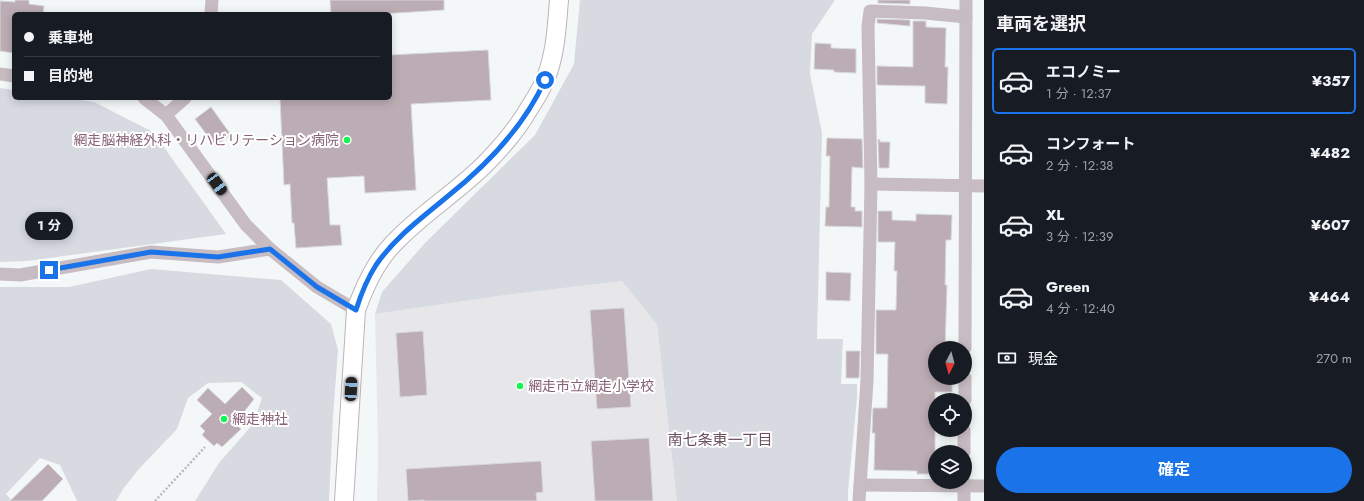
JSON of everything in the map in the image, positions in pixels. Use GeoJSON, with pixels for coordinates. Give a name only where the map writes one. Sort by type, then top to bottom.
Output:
{"type":"FeatureCollection","features":[{"type":"Feature","properties":{"kind":"street"},"geometry":{"type":"LineString","coordinates":[[211,12],[212,0]]}},
{"type":"Feature","properties":{"kind":"street"},"geometry":{"type":"LineString","coordinates":[[344,501],[356,310],[364,287],[392,244],[416,222],[485,165],[511,136],[526,115],[539,93],[549,69],[557,29],[559,0]]}},
{"type":"Feature","properties":{"kind":"street"},"geometry":{"type":"LineString","coordinates":[[965,341],[966,0]]}},
{"type":"Feature","properties":{"kind":"street"},"geometry":{"type":"LineString","coordinates":[[860,501],[867,381],[871,184],[868,26],[870,12],[925,13],[966,17]]}},
{"type":"Feature","properties":{"kind":"street"},"geometry":{"type":"LineString","coordinates":[[0,74],[12,76]]}},
{"type":"Feature","properties":{"kind":"street"},"geometry":{"type":"LineString","coordinates":[[147,100],[166,115],[246,225],[270,249],[317,287],[356,310]]}},
{"type":"Feature","properties":{"kind":"street"},"geometry":{"type":"LineString","coordinates":[[166,115],[183,100]]}},
{"type":"Feature","properties":{"kind":"street"},"geometry":{"type":"LineString","coordinates":[[871,184],[984,186]]}},
{"type":"Feature","properties":{"kind":"street"},"geometry":{"type":"LineString","coordinates":[[0,274],[20,275],[151,252],[218,257],[270,249]]}},
{"type":"Feature","properties":{"kind":"street"},"geometry":{"type":"LineString","coordinates":[[860,485],[928,484]]}},
{"type":"Feature","properties":{"kind":"street"},"geometry":{"type":"LineString","coordinates":[[972,485],[984,486]]}},
{"type":"Feature","properties":{"kind":"street"},"geometry":{"type":"LineString","coordinates":[[964,489],[964,501]]}},
{"type":"Feature","properties":{"kind":"path"},"geometry":{"type":"LineString","coordinates":[[155,501],[205,447]]}},
{"type":"Feature","properties":{"kind":"shaded area"},"geometry":{"type":"Polygon","coordinates":[[[580,0],[835,0],[812,34],[810,74],[822,133],[817,339],[843,339],[841,384],[857,384],[848,501],[677,501],[657,325],[622,281],[506,295],[375,314],[382,292],[425,243],[535,135],[574,64],[580,0]]]}},
{"type":"Feature","properties":{"kind":"shaded area"},"geometry":{"type":"Polygon","coordinates":[[[0,88],[12,90],[12,100],[81,100],[94,102],[153,132],[226,234],[27,261],[0,262],[0,88]]]}},
{"type":"Feature","properties":{"kind":"shaded area"},"geometry":{"type":"Polygon","coordinates":[[[151,269],[281,280],[331,324],[338,350],[329,501],[195,501],[219,463],[253,424],[262,398],[241,382],[208,383],[188,398],[177,429],[138,470],[123,489],[116,501],[77,501],[60,465],[40,458],[6,494],[12,501],[0,501],[0,287],[69,287],[151,269]]]}},
{"type":"Feature","properties":{"kind":"shaded area","name":"網走市立網走小学校"},"geometry":{"type":"Polygon","coordinates":[[[622,281],[657,325],[677,501],[377,501],[378,447],[375,314],[506,295],[622,281]]]}},
{"type":"Feature","properties":{"kind":"building"},"geometry":{"type":"Polygon","coordinates":[[[15,0],[29,0],[29,4],[44,6],[43,12],[12,12],[12,53],[0,51],[0,1],[15,2],[15,0]]]}},
{"type":"Feature","properties":{"kind":"building"},"geometry":{"type":"Polygon","coordinates":[[[330,0],[444,0],[444,10],[392,13],[392,12],[331,12],[330,0]]]}},
{"type":"Feature","properties":{"kind":"building"},"geometry":{"type":"Polygon","coordinates":[[[878,0],[910,0],[910,4],[878,3],[878,0]]]}},
{"type":"Feature","properties":{"kind":"building"},"geometry":{"type":"Polygon","coordinates":[[[877,19],[910,20],[910,26],[877,23],[877,19]]]}},
{"type":"Feature","properties":{"kind":"building"},"geometry":{"type":"Polygon","coordinates":[[[913,21],[926,21],[926,27],[946,28],[945,67],[948,67],[947,104],[925,103],[925,86],[877,85],[877,66],[913,67],[913,21]]]}},
{"type":"Feature","properties":{"kind":"building"},"geometry":{"type":"Polygon","coordinates":[[[815,43],[831,44],[831,48],[856,49],[856,73],[814,69],[815,43]]]}},
{"type":"Feature","properties":{"kind":"building","name":"網走脳神経外科・リハビリテーション病院"},"geometry":{"type":"Polygon","coordinates":[[[488,50],[491,100],[411,104],[416,190],[365,193],[364,176],[327,178],[330,225],[340,225],[342,245],[296,248],[294,223],[292,223],[290,184],[284,185],[280,100],[392,100],[392,55],[488,50]]]}},
{"type":"Feature","properties":{"kind":"building"},"geometry":{"type":"Polygon","coordinates":[[[211,107],[231,135],[215,146],[195,119],[211,107]]]}},
{"type":"Feature","properties":{"kind":"building"},"geometry":{"type":"Polygon","coordinates":[[[827,138],[862,139],[863,168],[852,167],[851,207],[855,207],[855,211],[862,211],[862,227],[825,226],[826,207],[829,207],[830,156],[826,156],[827,138]]]}},
{"type":"Feature","properties":{"kind":"building"},"geometry":{"type":"Polygon","coordinates":[[[878,139],[880,142],[890,142],[889,168],[879,168],[878,139]]]}},
{"type":"Feature","properties":{"kind":"building"},"geometry":{"type":"Polygon","coordinates":[[[878,211],[892,211],[892,220],[916,221],[916,214],[952,215],[951,240],[946,240],[945,285],[947,285],[945,341],[928,341],[928,385],[952,385],[952,392],[928,393],[928,437],[935,437],[935,445],[928,445],[928,474],[917,474],[917,471],[874,470],[875,433],[872,433],[873,408],[887,408],[888,354],[876,354],[876,310],[896,310],[897,271],[894,271],[895,242],[878,242],[878,211]]]}},
{"type":"Feature","properties":{"kind":"building"},"geometry":{"type":"Polygon","coordinates":[[[826,272],[851,273],[850,301],[826,300],[826,272]]]}},
{"type":"Feature","properties":{"kind":"building"},"geometry":{"type":"Polygon","coordinates":[[[624,308],[631,407],[597,409],[590,310],[624,308]]]}},
{"type":"Feature","properties":{"kind":"building"},"geometry":{"type":"Polygon","coordinates":[[[423,331],[427,395],[400,397],[396,333],[423,331]]]}},
{"type":"Feature","properties":{"kind":"building"},"geometry":{"type":"Polygon","coordinates":[[[846,351],[860,351],[859,378],[846,378],[846,351]]]}},
{"type":"Feature","properties":{"kind":"building","name":"網走神社"},"geometry":{"type":"Polygon","coordinates":[[[242,387],[254,399],[244,412],[246,414],[236,424],[241,429],[222,447],[217,443],[214,446],[202,435],[205,431],[200,426],[212,414],[197,400],[208,388],[225,404],[242,387]]]}},
{"type":"Feature","properties":{"kind":"building"},"geometry":{"type":"Polygon","coordinates":[[[649,438],[653,501],[595,501],[591,441],[649,438]]]}},
{"type":"Feature","properties":{"kind":"building"},"geometry":{"type":"Polygon","coordinates":[[[541,461],[543,492],[536,493],[537,501],[408,501],[406,469],[541,461]]]}},
{"type":"Feature","properties":{"kind":"building"},"geometry":{"type":"Polygon","coordinates":[[[48,464],[63,479],[42,501],[10,501],[48,464]]]}},
{"type":"Feature","properties":{"kind":"place","name":"網走脳神経外科・リハビリテーション病院"},"geometry":{"type":"Point","coordinates":[347,140]}},
{"type":"Feature","properties":{"kind":"place","name":"網走市立網走小学校"},"geometry":{"type":"Point","coordinates":[520,386]}},
{"type":"Feature","properties":{"kind":"place","name":"網走神社"},"geometry":{"type":"Point","coordinates":[224,419]}},
{"type":"Feature","properties":{"kind":"district","name":"南七条東一丁目"},"geometry":{"type":"Point","coordinates":[720,440]}},
{"type":"Feature","properties":{"kind":"route"},"geometry":{"type":"LineString","coordinates":[[49,270],[151,252],[218,257],[270,249],[317,287],[356,310],[364,287],[376,266],[392,244],[416,222],[485,165],[511,136],[526,115],[545,80]]}}]}
